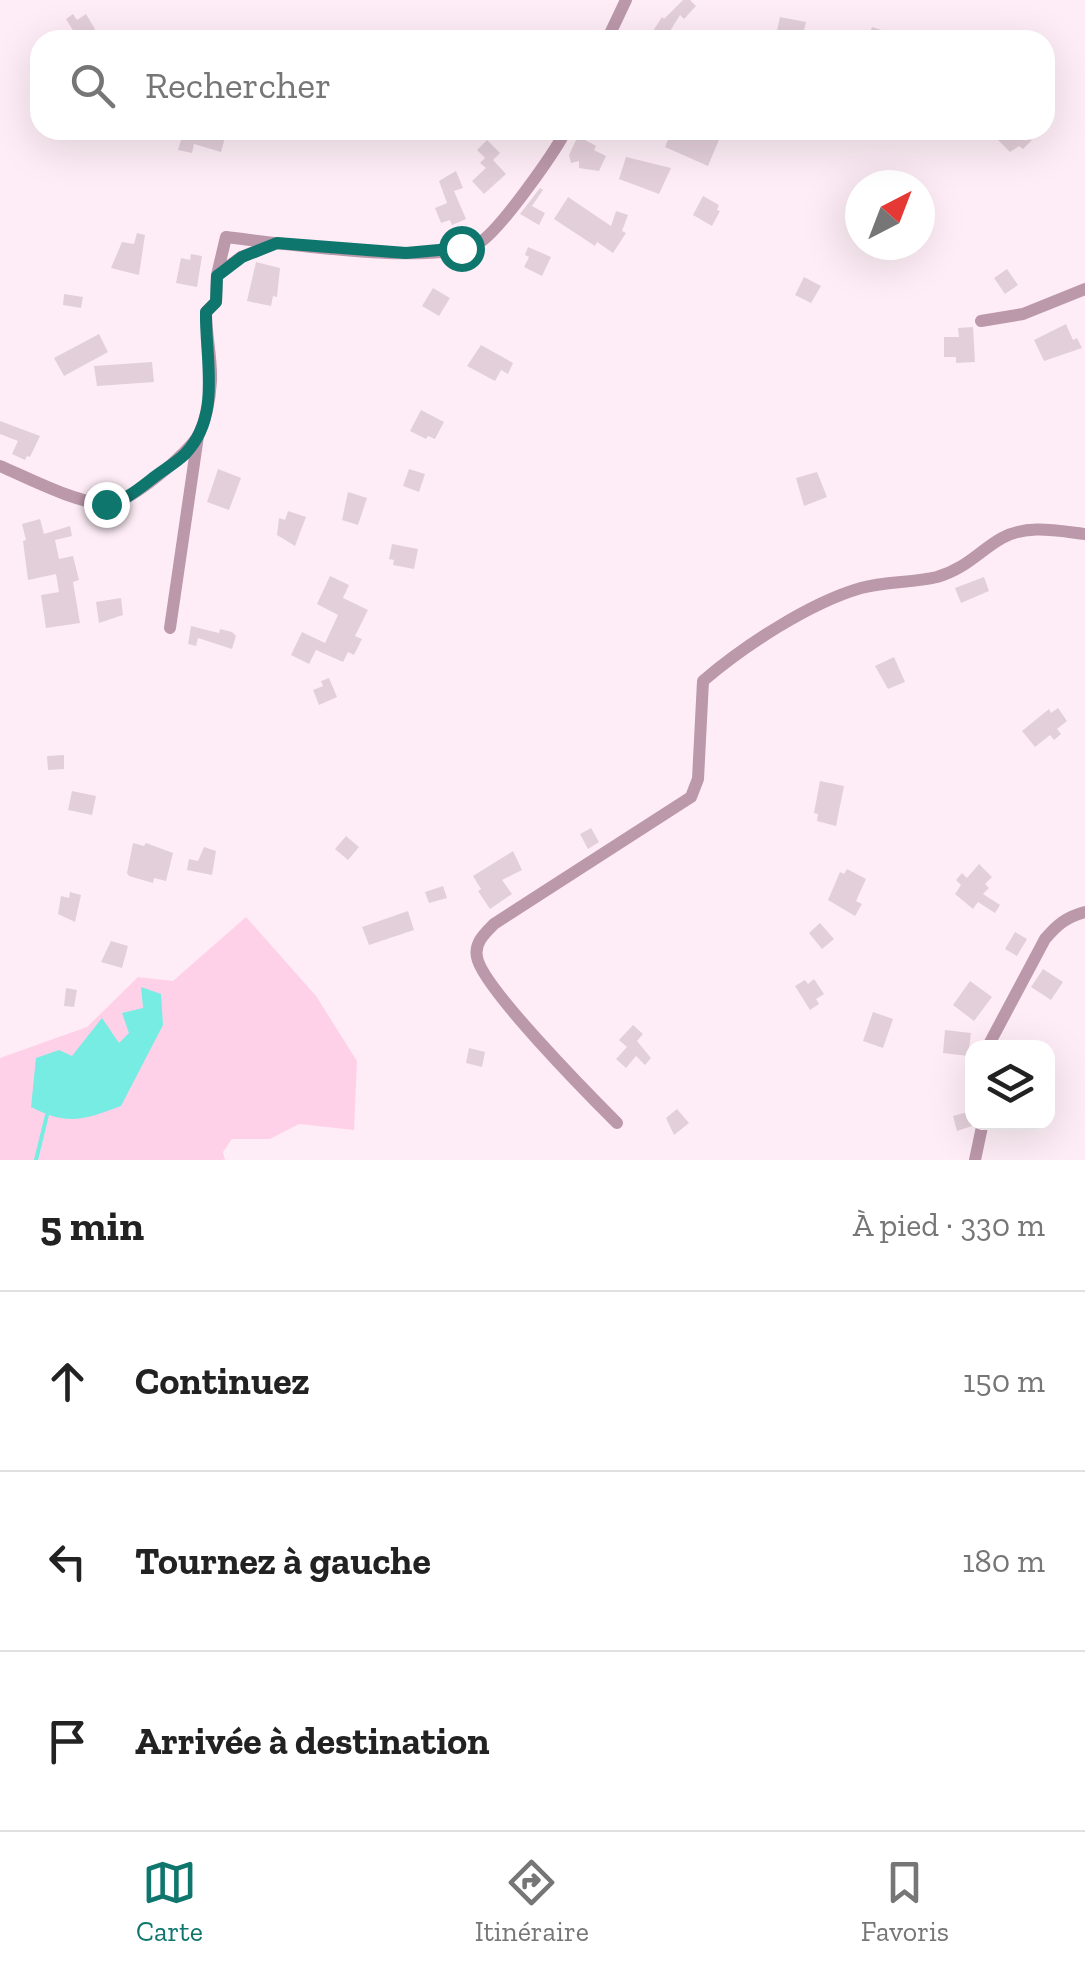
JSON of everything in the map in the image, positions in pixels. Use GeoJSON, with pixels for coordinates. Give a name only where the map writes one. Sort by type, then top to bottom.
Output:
{"type":"FeatureCollection","features":[{"type":"Feature","properties":{"kind":"street"},"geometry":{"type":"LineString","coordinates":[[612,30],[626,0]]}},
{"type":"Feature","properties":{"kind":"street"},"geometry":{"type":"LineString","coordinates":[[170,628],[211,379],[206,312],[216,302],[226,237],[406,253],[442,252],[477,244],[495,230],[560,140]]}},
{"type":"Feature","properties":{"kind":"street"},"geometry":{"type":"LineString","coordinates":[[217,276],[242,257],[277,243]]}},
{"type":"Feature","properties":{"kind":"street"},"geometry":{"type":"LineString","coordinates":[[981,321],[1023,314],[1085,288]]}},
{"type":"Feature","properties":{"kind":"street"},"geometry":{"type":"LineString","coordinates":[[0,466],[77,496],[114,503],[185,454],[199,434]]}},
{"type":"Feature","properties":{"kind":"street"},"geometry":{"type":"LineString","coordinates":[[617,1123],[522,1022],[477,961],[477,947],[483,935],[585,864],[691,798],[698,779],[703,681],[749,646],[830,598],[865,587],[937,577],[976,560],[1004,537],[1038,528],[1085,534]]}},
{"type":"Feature","properties":{"kind":"street"},"geometry":{"type":"LineString","coordinates":[[990,1040],[1045,940],[1070,916],[1085,912]]}},
{"type":"Feature","properties":{"kind":"street"},"geometry":{"type":"LineString","coordinates":[[975,1160],[981,1130]]}},
{"type":"Feature","properties":{"kind":"shaded area"},"geometry":{"type":"Polygon","coordinates":[[[246,917],[316,996],[357,1061],[354,1130],[299,1124],[270,1139],[232,1139],[223,1152],[225,1160],[0,1160],[0,1058],[87,1027],[138,977],[173,981],[246,917]]]}},
{"type":"Feature","properties":{"kind":"shaded area"},"geometry":{"type":"Polygon","coordinates":[[[141,987],[161,994],[163,1025],[121,1106],[76,1119],[55,1117],[31,1107],[36,1058],[59,1050],[72,1056],[102,1018],[119,1043],[129,1033],[122,1013],[143,1008],[141,987]]]}},
{"type":"Feature","properties":{"kind":"building"},"geometry":{"type":"Polygon","coordinates":[[[683,0],[696,6],[684,19],[680,15],[671,30],[654,30],[683,0]]]}},
{"type":"Feature","properties":{"kind":"building"},"geometry":{"type":"Polygon","coordinates":[[[73,14],[77,20],[86,14],[95,29],[73,30],[66,19],[73,14]]]}},
{"type":"Feature","properties":{"kind":"building"},"geometry":{"type":"Polygon","coordinates":[[[780,17],[806,22],[804,30],[777,30],[780,17]]]}},
{"type":"Feature","properties":{"kind":"building"},"geometry":{"type":"Polygon","coordinates":[[[181,140],[224,140],[221,152],[194,144],[192,153],[178,150],[181,140]]]}},
{"type":"Feature","properties":{"kind":"building"},"geometry":{"type":"Polygon","coordinates":[[[487,140],[500,153],[493,160],[506,174],[484,194],[472,181],[486,168],[480,163],[485,158],[477,150],[487,140]]]}},
{"type":"Feature","properties":{"kind":"building"},"geometry":{"type":"Polygon","coordinates":[[[576,140],[585,140],[606,156],[599,171],[579,168],[579,161],[571,163],[569,155],[576,140]]]}},
{"type":"Feature","properties":{"kind":"building"},"geometry":{"type":"Polygon","coordinates":[[[668,140],[719,140],[708,166],[665,147],[668,140]]]}},
{"type":"Feature","properties":{"kind":"building"},"geometry":{"type":"Polygon","coordinates":[[[998,140],[1032,140],[1023,149],[1019,146],[1010,152],[998,140]]]}},
{"type":"Feature","properties":{"kind":"building"},"geometry":{"type":"Polygon","coordinates":[[[626,157],[671,168],[659,194],[619,179],[626,157]]]}},
{"type":"Feature","properties":{"kind":"building"},"geometry":{"type":"Polygon","coordinates":[[[456,171],[463,188],[454,191],[466,219],[452,225],[450,220],[441,223],[435,208],[447,203],[439,181],[456,171]]]}},
{"type":"Feature","properties":{"kind":"building"},"geometry":{"type":"Polygon","coordinates":[[[540,188],[543,190],[532,206],[545,213],[539,225],[520,214],[540,188]]]}},
{"type":"Feature","properties":{"kind":"building"},"geometry":{"type":"Polygon","coordinates":[[[703,196],[719,205],[712,226],[693,215],[703,196]]]}},
{"type":"Feature","properties":{"kind":"building"},"geometry":{"type":"Polygon","coordinates":[[[568,197],[611,226],[616,211],[628,215],[622,231],[626,233],[613,253],[554,219],[568,197]]]}},
{"type":"Feature","properties":{"kind":"building"},"geometry":{"type":"Polygon","coordinates":[[[137,233],[145,235],[139,275],[111,268],[122,242],[134,244],[137,233]]]}},
{"type":"Feature","properties":{"kind":"building"},"geometry":{"type":"Polygon","coordinates":[[[528,247],[551,257],[542,276],[524,267],[528,247]]]}},
{"type":"Feature","properties":{"kind":"building"},"geometry":{"type":"Polygon","coordinates":[[[191,254],[202,256],[197,287],[176,283],[181,258],[190,260],[191,254]]]}},
{"type":"Feature","properties":{"kind":"building"},"geometry":{"type":"Polygon","coordinates":[[[256,262],[280,268],[277,297],[273,296],[271,306],[247,301],[256,262]]]}},
{"type":"Feature","properties":{"kind":"building"},"geometry":{"type":"Polygon","coordinates":[[[1007,269],[1018,285],[1005,294],[994,278],[1007,269]]]}},
{"type":"Feature","properties":{"kind":"building"},"geometry":{"type":"Polygon","coordinates":[[[804,277],[821,286],[811,303],[795,295],[804,277]]]}},
{"type":"Feature","properties":{"kind":"building"},"geometry":{"type":"Polygon","coordinates":[[[433,288],[450,298],[439,316],[422,306],[433,288]]]}},
{"type":"Feature","properties":{"kind":"building"},"geometry":{"type":"Polygon","coordinates":[[[64,294],[83,297],[81,308],[63,305],[64,294]]]}},
{"type":"Feature","properties":{"kind":"building"},"geometry":{"type":"Polygon","coordinates":[[[1066,324],[1073,340],[1077,338],[1082,348],[1044,361],[1034,340],[1066,324]]]}},
{"type":"Feature","properties":{"kind":"building"},"geometry":{"type":"Polygon","coordinates":[[[973,327],[975,362],[956,363],[956,357],[944,357],[944,337],[959,337],[958,328],[973,327]]]}},
{"type":"Feature","properties":{"kind":"building"},"geometry":{"type":"Polygon","coordinates":[[[99,334],[108,352],[64,376],[54,358],[99,334]]]}},
{"type":"Feature","properties":{"kind":"building"},"geometry":{"type":"Polygon","coordinates":[[[481,345],[513,363],[508,374],[501,370],[495,381],[467,366],[481,345]]]}},
{"type":"Feature","properties":{"kind":"building"},"geometry":{"type":"Polygon","coordinates":[[[152,362],[154,382],[97,386],[94,366],[152,362]]]}},
{"type":"Feature","properties":{"kind":"building"},"geometry":{"type":"Polygon","coordinates":[[[421,410],[444,422],[435,439],[410,431],[421,410]]]}},
{"type":"Feature","properties":{"kind":"building"},"geometry":{"type":"Polygon","coordinates":[[[0,421],[40,436],[30,457],[25,460],[12,454],[18,441],[0,434],[0,421]]]}},
{"type":"Feature","properties":{"kind":"building"},"geometry":{"type":"Polygon","coordinates":[[[218,469],[241,478],[229,510],[207,502],[218,469]]]}},
{"type":"Feature","properties":{"kind":"building"},"geometry":{"type":"Polygon","coordinates":[[[409,469],[425,474],[419,492],[403,486],[409,469]]]}},
{"type":"Feature","properties":{"kind":"building"},"geometry":{"type":"Polygon","coordinates":[[[817,472],[827,497],[804,506],[796,478],[817,472]]]}},
{"type":"Feature","properties":{"kind":"building"},"geometry":{"type":"Polygon","coordinates":[[[348,492],[367,498],[358,525],[342,520],[348,492]]]}},
{"type":"Feature","properties":{"kind":"building"},"geometry":{"type":"Polygon","coordinates":[[[288,511],[306,517],[295,546],[277,535],[279,518],[285,520],[288,511]]]}},
{"type":"Feature","properties":{"kind":"building"},"geometry":{"type":"Polygon","coordinates":[[[40,519],[44,534],[70,526],[72,536],[55,540],[59,559],[73,556],[79,580],[73,582],[80,623],[46,628],[41,595],[59,592],[56,574],[28,580],[22,524],[40,519]]]}},
{"type":"Feature","properties":{"kind":"building"},"geometry":{"type":"Polygon","coordinates":[[[392,544],[418,549],[414,569],[393,565],[394,560],[389,559],[392,544]]]}},
{"type":"Feature","properties":{"kind":"building"},"geometry":{"type":"Polygon","coordinates":[[[330,576],[349,585],[343,598],[368,610],[355,636],[362,639],[354,655],[348,652],[343,662],[316,650],[309,664],[291,655],[302,632],[325,643],[338,615],[317,604],[330,576]]]}},
{"type":"Feature","properties":{"kind":"building"},"geometry":{"type":"Polygon","coordinates":[[[984,577],[989,591],[961,603],[955,588],[984,577]]]}},
{"type":"Feature","properties":{"kind":"building"},"geometry":{"type":"Polygon","coordinates":[[[121,598],[123,615],[99,623],[96,602],[121,598]]]}},
{"type":"Feature","properties":{"kind":"building"},"geometry":{"type":"Polygon","coordinates":[[[191,626],[232,632],[236,636],[232,649],[198,638],[196,646],[188,644],[191,626]]]}},
{"type":"Feature","properties":{"kind":"building"},"geometry":{"type":"Polygon","coordinates":[[[894,657],[905,682],[888,689],[875,666],[894,657]]]}},
{"type":"Feature","properties":{"kind":"building"},"geometry":{"type":"Polygon","coordinates":[[[329,678],[337,697],[319,705],[313,690],[329,678]]]}},
{"type":"Feature","properties":{"kind":"building"},"geometry":{"type":"Polygon","coordinates":[[[1058,708],[1067,721],[1057,729],[1061,734],[1054,740],[1050,735],[1035,747],[1022,731],[1049,709],[1051,713],[1058,708]]]}},
{"type":"Feature","properties":{"kind":"building"},"geometry":{"type":"Polygon","coordinates":[[[64,755],[64,769],[48,770],[47,756],[64,755]]]}},
{"type":"Feature","properties":{"kind":"building"},"geometry":{"type":"Polygon","coordinates":[[[820,781],[844,786],[836,826],[817,821],[818,814],[814,813],[820,781]]]}},
{"type":"Feature","properties":{"kind":"building"},"geometry":{"type":"Polygon","coordinates":[[[72,791],[96,796],[92,815],[68,810],[72,791]]]}},
{"type":"Feature","properties":{"kind":"building"},"geometry":{"type":"Polygon","coordinates":[[[591,828],[599,842],[588,849],[580,834],[591,828]]]}},
{"type":"Feature","properties":{"kind":"building"},"geometry":{"type":"Polygon","coordinates":[[[346,836],[359,847],[348,860],[335,849],[346,836]]]}},
{"type":"Feature","properties":{"kind":"building"},"geometry":{"type":"Polygon","coordinates":[[[133,843],[146,843],[173,853],[166,881],[154,878],[153,883],[129,876],[133,843]]]}},
{"type":"Feature","properties":{"kind":"building"},"geometry":{"type":"Polygon","coordinates":[[[204,847],[216,851],[212,875],[187,870],[189,859],[198,861],[204,847]]]}},
{"type":"Feature","properties":{"kind":"building"},"geometry":{"type":"Polygon","coordinates":[[[513,851],[522,870],[502,880],[512,894],[490,909],[473,876],[513,851]]]}},
{"type":"Feature","properties":{"kind":"building"},"geometry":{"type":"Polygon","coordinates":[[[979,864],[992,877],[983,894],[1000,905],[995,913],[978,902],[973,909],[955,894],[961,885],[956,880],[962,873],[967,878],[979,864]]]}},
{"type":"Feature","properties":{"kind":"building"},"geometry":{"type":"Polygon","coordinates":[[[847,869],[866,879],[856,901],[862,904],[855,916],[828,900],[840,872],[844,874],[847,869]]]}},
{"type":"Feature","properties":{"kind":"building"},"geometry":{"type":"Polygon","coordinates":[[[443,886],[447,898],[429,903],[425,892],[443,886]]]}},
{"type":"Feature","properties":{"kind":"building"},"geometry":{"type":"Polygon","coordinates":[[[70,892],[81,895],[75,922],[58,914],[61,896],[69,898],[70,892]]]}},
{"type":"Feature","properties":{"kind":"building"},"geometry":{"type":"Polygon","coordinates":[[[408,911],[414,930],[369,945],[362,927],[408,911]]]}},
{"type":"Feature","properties":{"kind":"building"},"geometry":{"type":"Polygon","coordinates":[[[820,923],[834,939],[822,949],[809,933],[820,923]]]}},
{"type":"Feature","properties":{"kind":"building"},"geometry":{"type":"Polygon","coordinates":[[[1015,932],[1027,939],[1017,956],[1005,949],[1015,932]]]}},
{"type":"Feature","properties":{"kind":"building"},"geometry":{"type":"Polygon","coordinates":[[[111,941],[128,946],[122,968],[101,962],[111,941]]]}},
{"type":"Feature","properties":{"kind":"building"},"geometry":{"type":"Polygon","coordinates":[[[1043,969],[1063,982],[1051,1000],[1031,987],[1043,969]]]}},
{"type":"Feature","properties":{"kind":"building"},"geometry":{"type":"Polygon","coordinates":[[[814,979],[824,994],[810,1010],[795,986],[814,979]]]}},
{"type":"Feature","properties":{"kind":"building"},"geometry":{"type":"Polygon","coordinates":[[[970,981],[992,997],[974,1021],[953,1005],[970,981]]]}},
{"type":"Feature","properties":{"kind":"building"},"geometry":{"type":"Polygon","coordinates":[[[66,988],[77,990],[74,1007],[64,1006],[66,988]]]}},
{"type":"Feature","properties":{"kind":"building"},"geometry":{"type":"Polygon","coordinates":[[[873,1012],[893,1019],[883,1048],[863,1041],[873,1012]]]}},
{"type":"Feature","properties":{"kind":"building"},"geometry":{"type":"Polygon","coordinates":[[[633,1025],[643,1034],[637,1041],[651,1058],[645,1065],[636,1056],[626,1068],[616,1059],[627,1047],[619,1040],[633,1025]]]}},
{"type":"Feature","properties":{"kind":"building"},"geometry":{"type":"Polygon","coordinates":[[[945,1030],[971,1033],[970,1040],[965,1040],[965,1056],[943,1053],[945,1030]]]}},
{"type":"Feature","properties":{"kind":"building"},"geometry":{"type":"Polygon","coordinates":[[[469,1048],[485,1052],[482,1067],[466,1063],[469,1048]]]}},
{"type":"Feature","properties":{"kind":"building"},"geometry":{"type":"Polygon","coordinates":[[[677,1109],[689,1123],[674,1135],[666,1118],[677,1109]]]}},
{"type":"Feature","properties":{"kind":"building"},"geometry":{"type":"Polygon","coordinates":[[[965,1113],[965,1128],[957,1131],[953,1116],[965,1113]]]}},
{"type":"Feature","properties":{"kind":"waterway"},"geometry":{"type":"LineString","coordinates":[[36,1160],[47,1115]]}},
{"type":"Feature","properties":{"kind":"route"},"geometry":{"type":"LineString","coordinates":[[106,504],[128,496],[185,454],[199,434],[211,379],[206,312],[216,302],[217,276],[229,264],[277,243],[406,253],[461,248]]}}]}
